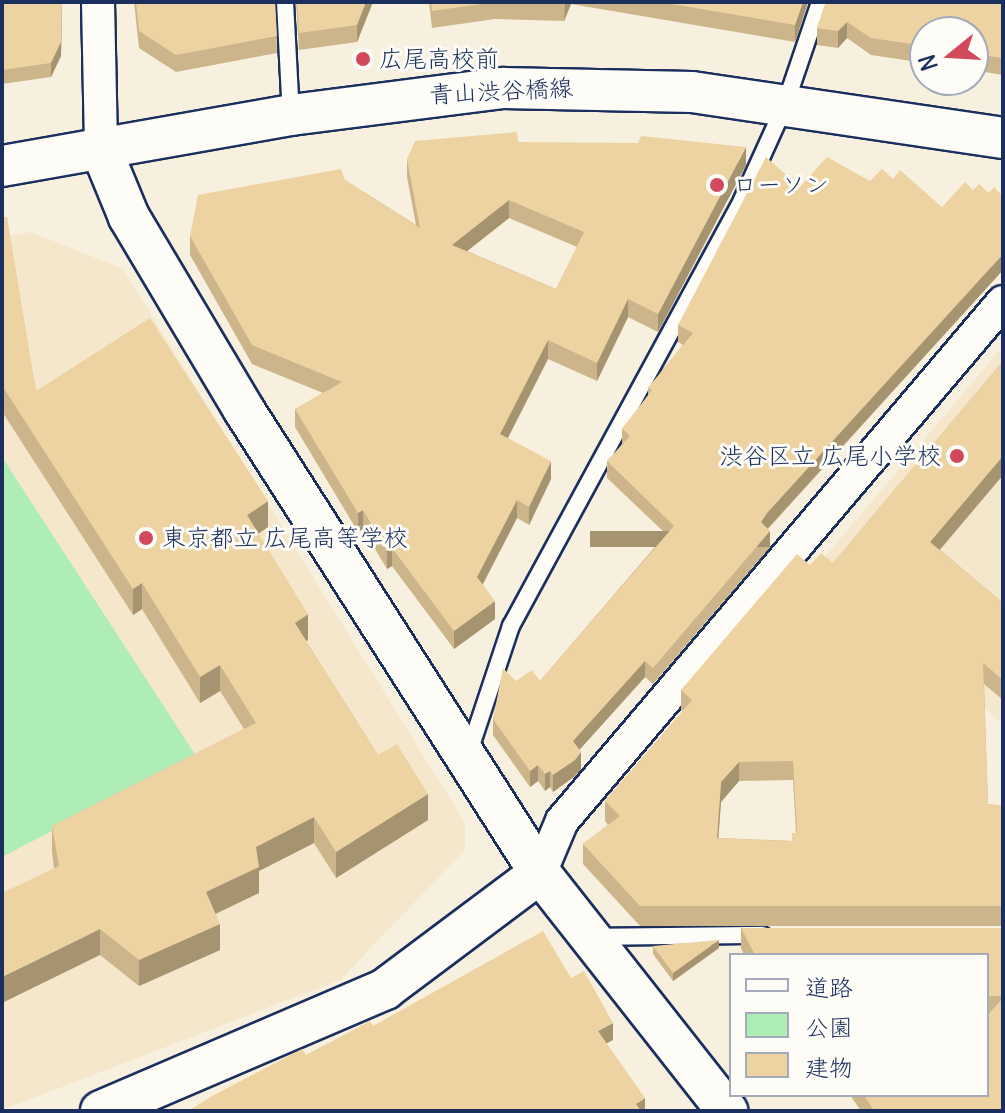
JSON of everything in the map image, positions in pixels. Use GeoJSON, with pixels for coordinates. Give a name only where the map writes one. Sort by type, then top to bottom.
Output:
{"type":"FeatureCollection","features":[{"type":"Feature","properties":{"kind":"street"},"geometry":{"type":"LineString","coordinates":[[98,2],[101,149],[129,217],[237,397],[401,657],[468,754],[540,873],[727,1111]]}},
{"type":"Feature","properties":{"kind":"street","name":"青山渋谷橋線"},"geometry":{"type":"LineString","coordinates":[[2,166],[291,115],[503,88],[661,90],[1003,138]]}},
{"type":"Feature","properties":{"kind":"street"},"geometry":{"type":"LineString","coordinates":[[101,1111],[385,989],[540,873],[562,821],[1003,302]]}},
{"type":"Feature","properties":{"kind":"lane"},"geometry":{"type":"LineString","coordinates":[[285,2],[291,115]]}},
{"type":"Feature","properties":{"kind":"lane"},"geometry":{"type":"LineString","coordinates":[[468,754],[511,626],[659,345],[742,200],[785,105],[820,2]]}},
{"type":"Feature","properties":{"kind":"lane"},"geometry":{"type":"LineString","coordinates":[[588,937],[787,935]]}},
{"type":"Feature","properties":{"kind":"shaded area","name":"東京都立 広尾高等学校"},"geometry":{"type":"Polygon","coordinates":[[[31,232],[123,269],[465,823],[465,850],[340,980],[2,1110],[2,237],[31,232]]]}},
{"type":"Feature","properties":{"kind":"shaded area","name":"渋谷区立 広尾小学校"},"geometry":{"type":"Polygon","coordinates":[[[1003,346],[1003,724],[818,565],[1003,346]]]}},
{"type":"Feature","properties":{"kind":"green space"},"geometry":{"type":"Polygon","coordinates":[[[2,457],[196,756],[2,857],[2,457]]]}},
{"type":"Feature","properties":{"kind":"building"},"geometry":{"type":"Polygon","coordinates":[[[2,2],[62,2],[61,42],[51,63],[2,70],[2,2]]]}},
{"type":"Feature","properties":{"kind":"building"},"geometry":{"type":"Polygon","coordinates":[[[136,2],[275,2],[277,36],[176,55],[139,31],[136,2]]]}},
{"type":"Feature","properties":{"kind":"building"},"geometry":{"type":"Polygon","coordinates":[[[297,2],[366,2],[357,25],[299,33],[297,2]]]}},
{"type":"Feature","properties":{"kind":"building"},"geometry":{"type":"Polygon","coordinates":[[[431,2],[495,2],[432,11],[431,2]]]}},
{"type":"Feature","properties":{"kind":"building"},"geometry":{"type":"Polygon","coordinates":[[[495,2],[565,2],[564,4],[495,2]]]}},
{"type":"Feature","properties":{"kind":"building"},"geometry":{"type":"Polygon","coordinates":[[[660,2],[803,2],[795,25],[660,2]]]}},
{"type":"Feature","properties":{"kind":"building"},"geometry":{"type":"Polygon","coordinates":[[[826,2],[1003,2],[1003,58],[989,56],[989,16],[909,16],[909,44],[871,38],[847,22],[838,31],[817,28],[826,2]]]}},
{"type":"Feature","properties":{"kind":"building"},"geometry":{"type":"Polygon","coordinates":[[[517,132],[518,142],[638,143],[641,136],[746,147],[658,314],[628,299],[597,363],[548,340],[500,434],[551,461],[529,507],[517,500],[477,577],[495,601],[454,631],[392,548],[387,551],[363,510],[358,513],[295,409],[342,382],[252,345],[190,236],[198,195],[341,169],[345,180],[420,228],[407,159],[415,141],[517,132]],[[509,200],[452,245],[556,289],[584,232],[509,200]]]}},
{"type":"Feature","properties":{"kind":"building"},"geometry":{"type":"Polygon","coordinates":[[[766,157],[800,187],[827,157],[870,181],[882,169],[893,179],[900,170],[942,207],[965,182],[973,190],[979,184],[989,193],[994,187],[1003,196],[1003,254],[767,513],[761,522],[770,531],[653,668],[645,661],[573,741],[581,752],[575,760],[553,775],[550,771],[545,774],[538,765],[530,771],[493,719],[503,668],[516,681],[532,670],[540,681],[674,526],[607,461],[630,436],[622,429],[652,390],[648,388],[693,333],[678,325],[766,157]]]}},
{"type":"Feature","properties":{"kind":"building"},"geometry":{"type":"Polygon","coordinates":[[[2,217],[7,217],[36,391],[150,318],[268,501],[247,515],[308,614],[295,623],[378,755],[397,744],[428,794],[336,852],[314,817],[256,847],[259,867],[206,892],[220,924],[139,960],[100,929],[2,977],[2,893],[59,866],[52,826],[256,723],[220,665],[200,677],[142,583],[133,589],[2,387],[2,217]]]}},
{"type":"Feature","properties":{"kind":"building"},"geometry":{"type":"Polygon","coordinates":[[[1003,361],[1003,456],[930,542],[1003,603],[1003,680],[983,663],[988,804],[1003,806],[1003,906],[640,906],[583,844],[620,816],[605,801],[692,700],[681,690],[797,554],[810,565],[821,553],[833,563],[1003,361]],[[793,761],[739,762],[721,782],[717,838],[792,841],[792,833],[797,833],[793,761]]]}},
{"type":"Feature","properties":{"kind":"building"},"geometry":{"type":"Polygon","coordinates":[[[741,928],[1003,928],[1003,996],[989,996],[989,953],[754,953],[741,928]]]}},
{"type":"Feature","properties":{"kind":"building"},"geometry":{"type":"Polygon","coordinates":[[[543,931],[571,978],[584,971],[613,1023],[598,1031],[645,1098],[636,1104],[641,1111],[188,1111],[302,1049],[306,1055],[370,1021],[373,1026],[543,931]]]}},
{"type":"Feature","properties":{"kind":"building"},"geometry":{"type":"Polygon","coordinates":[[[719,940],[673,973],[653,946],[719,940]]]}},
{"type":"Feature","properties":{"kind":"building"},"geometry":{"type":"Polygon","coordinates":[[[1003,998],[1003,1111],[874,1111],[865,1097],[989,1097],[989,1014],[1003,998]]]}},
{"type":"Feature","properties":{"kind":"place","name":"広尾高校前"},"geometry":{"type":"Point","coordinates":[363,59]}},
{"type":"Feature","properties":{"kind":"place","name":"ローソン"},"geometry":{"type":"Point","coordinates":[717,185]}},
{"type":"Feature","properties":{"kind":"place","name":"渋谷区立 広尾小学校"},"geometry":{"type":"Point","coordinates":[957,456]}},
{"type":"Feature","properties":{"kind":"place","name":"東京都立 広尾高等学校"},"geometry":{"type":"Point","coordinates":[146,538]}}]}
